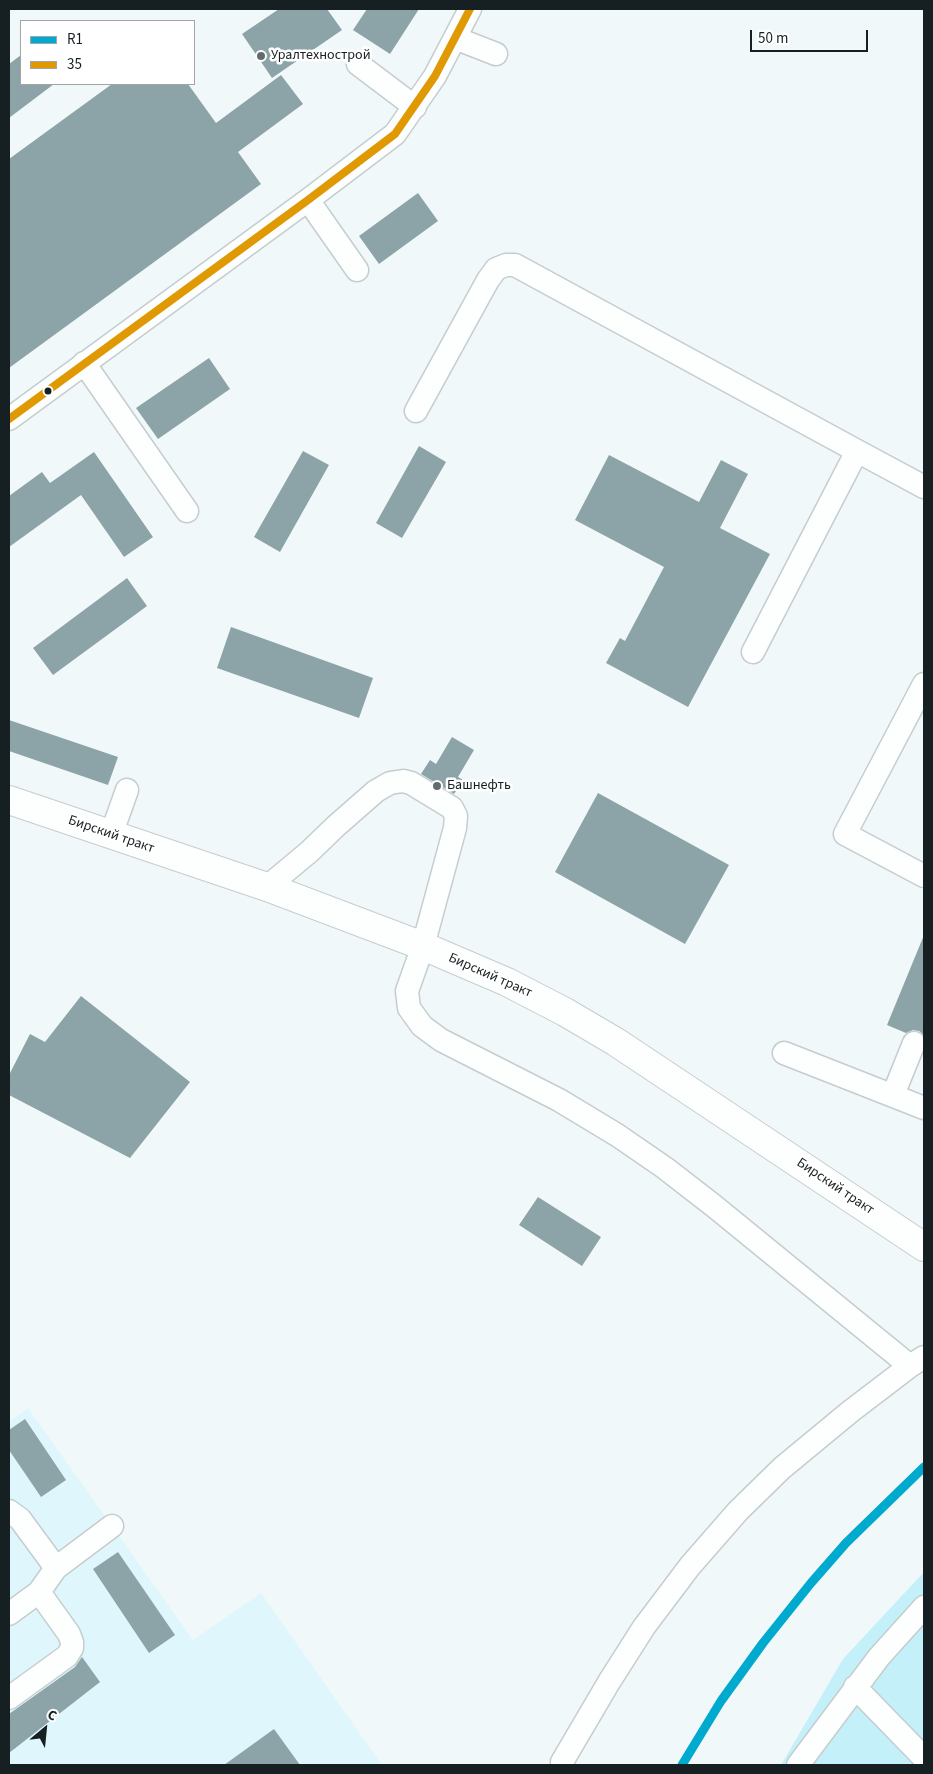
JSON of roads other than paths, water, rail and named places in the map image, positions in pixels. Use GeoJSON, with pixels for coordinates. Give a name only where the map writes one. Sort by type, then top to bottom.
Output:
{"type":"FeatureCollection","features":[{"type":"Feature","properties":{"kind":"main road","name":"Бирский тракт"},"geometry":{"type":"LineString","coordinates":[[9,800],[267,887],[423,946],[507,982],[565,1012],[675,1080],[915,1240]]}},
{"type":"Feature","properties":{"kind":"street"},"geometry":{"type":"LineString","coordinates":[[9,419],[308,200],[394,134],[415,107],[435,76],[470,9]]}},
{"type":"Feature","properties":{"kind":"street"},"geometry":{"type":"LineString","coordinates":[[455,38],[496,54]]}},
{"type":"Feature","properties":{"kind":"street"},"geometry":{"type":"LineString","coordinates":[[358,64],[415,107]]}},
{"type":"Feature","properties":{"kind":"street"},"geometry":{"type":"LineString","coordinates":[[308,200],[357,270]]}},
{"type":"Feature","properties":{"kind":"street"},"geometry":{"type":"LineString","coordinates":[[416,411],[488,280],[496,269],[506,265],[515,265],[924,487]]}},
{"type":"Feature","properties":{"kind":"street"},"geometry":{"type":"LineString","coordinates":[[84,363],[187,511]]}},
{"type":"Feature","properties":{"kind":"street"},"geometry":{"type":"LineString","coordinates":[[753,652],[856,451]]}},
{"type":"Feature","properties":{"kind":"street"},"geometry":{"type":"LineString","coordinates":[[924,684],[845,834],[924,876]]}},
{"type":"Feature","properties":{"kind":"street"},"geometry":{"type":"LineString","coordinates":[[267,887],[376,791],[390,783],[403,781],[411,783],[452,808],[456,816],[455,828],[423,946],[408,991],[409,1008],[422,1026],[441,1040],[559,1100],[617,1135],[649,1157],[917,1361],[851,1411],[782,1468],[738,1511],[696,1559],[644,1627],[562,1762]]}},
{"type":"Feature","properties":{"kind":"street"},"geometry":{"type":"LineString","coordinates":[[111,835],[127,790]]}},
{"type":"Feature","properties":{"kind":"street"},"geometry":{"type":"LineString","coordinates":[[893,1095],[914,1043]]}},
{"type":"Feature","properties":{"kind":"street"},"geometry":{"type":"LineString","coordinates":[[784,1053],[924,1108]]}},
{"type":"Feature","properties":{"kind":"street"},"geometry":{"type":"LineString","coordinates":[[9,1511],[20,1519],[56,1568]]}},
{"type":"Feature","properties":{"kind":"street"},"geometry":{"type":"LineString","coordinates":[[9,1614],[38,1592],[56,1568],[112,1526]]}},
{"type":"Feature","properties":{"kind":"street"},"geometry":{"type":"LineString","coordinates":[[10,1693],[66,1656],[72,1648],[69,1634],[38,1592]]}},
{"type":"Feature","properties":{"kind":"street"},"geometry":{"type":"LineString","coordinates":[[798,1765],[855,1687],[924,1607]]}},
{"type":"Feature","properties":{"kind":"street"},"geometry":{"type":"LineString","coordinates":[[855,1687],[924,1758]]}},
{"type":"Feature","properties":{"kind":"place","name":"Уралтехнострой"},"geometry":{"type":"Point","coordinates":[261,56]}},
{"type":"Feature","properties":{"kind":"place","name":"Башнефть"},"geometry":{"type":"Point","coordinates":[437,786]}}]}
